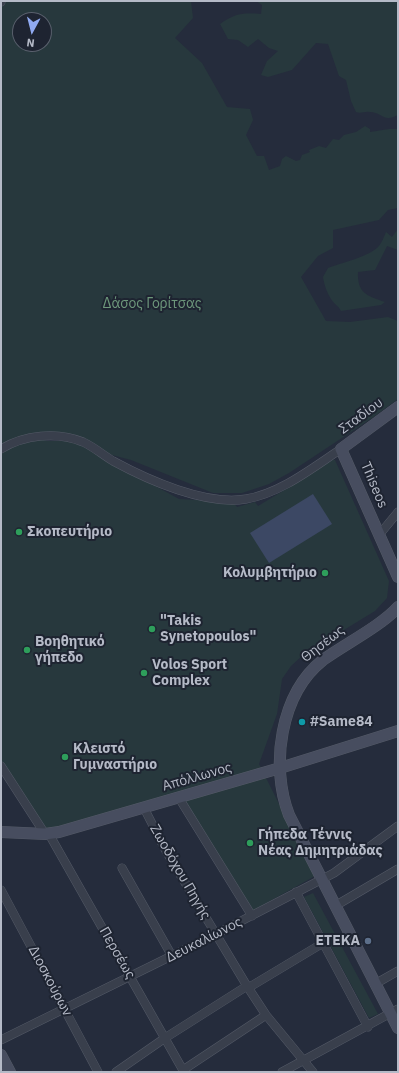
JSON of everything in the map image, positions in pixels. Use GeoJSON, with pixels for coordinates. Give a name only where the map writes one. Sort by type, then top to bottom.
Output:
{"type":"FeatureCollection","features":[{"type":"Feature","properties":{"kind":"main road","name":"Σταδίου"},"geometry":{"type":"LineString","coordinates":[[342,449],[398,407]]}},
{"type":"Feature","properties":{"kind":"main road","name":"Thiseos"},"geometry":{"type":"LineString","coordinates":[[342,449],[379,535],[396,569]]}},
{"type":"Feature","properties":{"kind":"main road","name":"Θησέως"},"geometry":{"type":"LineString","coordinates":[[398,607],[322,661],[303,681],[295,694],[287,720],[282,741],[280,768],[287,808],[321,879],[376,984],[394,1011],[398,1028]]}},
{"type":"Feature","properties":{"kind":"main road","name":"Απόλλωνος"},"geometry":{"type":"LineString","coordinates":[[1,832],[47,834],[179,798],[398,731]]}},
{"type":"Feature","properties":{"kind":"main road"},"geometry":{"type":"LineString","coordinates":[[1,1055],[10,1072]]}},
{"type":"Feature","properties":{"kind":"street"},"geometry":{"type":"LineString","coordinates":[[1,449],[15,442],[40,436],[74,439],[88,445],[118,463],[162,483],[205,497],[237,500],[259,496],[280,487],[342,449]]}},
{"type":"Feature","properties":{"kind":"street"},"geometry":{"type":"LineString","coordinates":[[379,535],[398,512]]}},
{"type":"Feature","properties":{"kind":"street","name":"Περσέως"},"geometry":{"type":"LineString","coordinates":[[1,766],[47,834],[130,976],[183,1071]]}},
{"type":"Feature","properties":{"kind":"street"},"geometry":{"type":"LineString","coordinates":[[179,798],[252,916]]}},
{"type":"Feature","properties":{"kind":"street","name":"Ζωοδόχου Πηγής"},"geometry":{"type":"LineString","coordinates":[[144,808],[166,851],[247,987],[266,1015],[313,1072]]}},
{"type":"Feature","properties":{"kind":"street","name":"Δευκαλίωνος"},"geometry":{"type":"LineString","coordinates":[[1,1040],[252,916],[339,870],[398,826]]}},
{"type":"Feature","properties":{"kind":"street"},"geometry":{"type":"LineString","coordinates":[[122,868],[172,956]]}},
{"type":"Feature","properties":{"kind":"street"},"geometry":{"type":"LineString","coordinates":[[335,906],[398,869]]}},
{"type":"Feature","properties":{"kind":"street","name":"Διοσκούρων"},"geometry":{"type":"LineString","coordinates":[[1,890],[98,1072]]}},
{"type":"Feature","properties":{"kind":"street"},"geometry":{"type":"LineString","coordinates":[[296,892],[368,1027]]}},
{"type":"Feature","properties":{"kind":"street"},"geometry":{"type":"LineString","coordinates":[[116,1072],[165,1038],[247,987],[323,943]]}},
{"type":"Feature","properties":{"kind":"street"},"geometry":{"type":"LineString","coordinates":[[376,984],[398,971]]}},
{"type":"Feature","properties":{"kind":"street"},"geometry":{"type":"LineString","coordinates":[[282,1072],[368,1027],[394,1011]]}},
{"type":"Feature","properties":{"kind":"street"},"geometry":{"type":"LineString","coordinates":[[183,1071],[266,1015]]}},
{"type":"Feature","properties":{"kind":"green space","name":"Δάσος Γορίτσας"},"geometry":{"type":"Polygon","coordinates":[[[1,1],[191,1],[193,18],[175,38],[202,63],[227,107],[250,109],[253,120],[246,135],[257,156],[264,156],[269,170],[280,166],[282,159],[286,156],[296,161],[300,160],[302,155],[310,152],[309,150],[319,146],[326,148],[333,139],[339,140],[344,135],[356,132],[365,126],[370,129],[370,132],[398,129],[398,208],[388,210],[379,220],[333,230],[333,248],[318,256],[301,277],[326,321],[350,322],[388,317],[398,321],[398,399],[289,473],[269,484],[242,493],[213,493],[131,460],[112,455],[65,434],[44,441],[73,441],[179,499],[233,502],[237,507],[255,502],[258,506],[301,480],[330,459],[335,460],[389,581],[387,598],[375,611],[303,655],[291,666],[282,679],[277,714],[259,764],[315,876],[252,911],[179,792],[46,831],[1,761],[1,1]]]}},
{"type":"Feature","properties":{"kind":"green space"},"geometry":{"type":"Polygon","coordinates":[[[256,1],[398,1],[398,115],[386,118],[374,112],[356,112],[351,101],[346,80],[339,76],[328,44],[316,43],[292,70],[268,77],[261,75],[267,61],[278,51],[269,48],[258,39],[248,47],[238,40],[228,39],[220,24],[239,14],[261,14],[262,5],[256,1]]]}},
{"type":"Feature","properties":{"kind":"green space"},"geometry":{"type":"Polygon","coordinates":[[[398,229],[398,250],[387,246],[375,270],[358,272],[359,285],[364,293],[385,302],[381,305],[341,311],[331,299],[325,285],[323,277],[328,268],[355,259],[375,250],[379,246],[386,232],[392,237],[398,229]]]}},
{"type":"Feature","properties":{"kind":"green space"},"geometry":{"type":"Polygon","coordinates":[[[313,893],[378,1014],[369,1018],[304,897],[313,893]]]}},
{"type":"Feature","properties":{"kind":"water"},"geometry":{"type":"Polygon","coordinates":[[[313,494],[332,524],[269,563],[250,533],[313,494]]]}},
{"type":"Feature","properties":{"kind":"place","name":"Σκοπευτήριο"},"geometry":{"type":"Point","coordinates":[19,532]}},
{"type":"Feature","properties":{"kind":"place","name":"Κολυμβητήριο"},"geometry":{"type":"Point","coordinates":[325,573]}},
{"type":"Feature","properties":{"kind":"place","name":"\"Takis Synetopoulos\""},"geometry":{"type":"Point","coordinates":[152,629]}},
{"type":"Feature","properties":{"kind":"place","name":"Βοηθητικό γήπεδο"},"geometry":{"type":"Point","coordinates":[27,650]}},
{"type":"Feature","properties":{"kind":"place","name":"Volos Sport Complex"},"geometry":{"type":"Point","coordinates":[144,673]}},
{"type":"Feature","properties":{"kind":"place","name":"#Same84"},"geometry":{"type":"Point","coordinates":[302,722]}},
{"type":"Feature","properties":{"kind":"place","name":"Κλειστό Γυμναστήριο"},"geometry":{"type":"Point","coordinates":[65,757]}},
{"type":"Feature","properties":{"kind":"place","name":"Γήπεδα Τέννις Νέας Δημητριάδας"},"geometry":{"type":"Point","coordinates":[250,843]}},
{"type":"Feature","properties":{"kind":"place","name":"ΕΤΕΚΑ"},"geometry":{"type":"Point","coordinates":[368,941]}}]}
